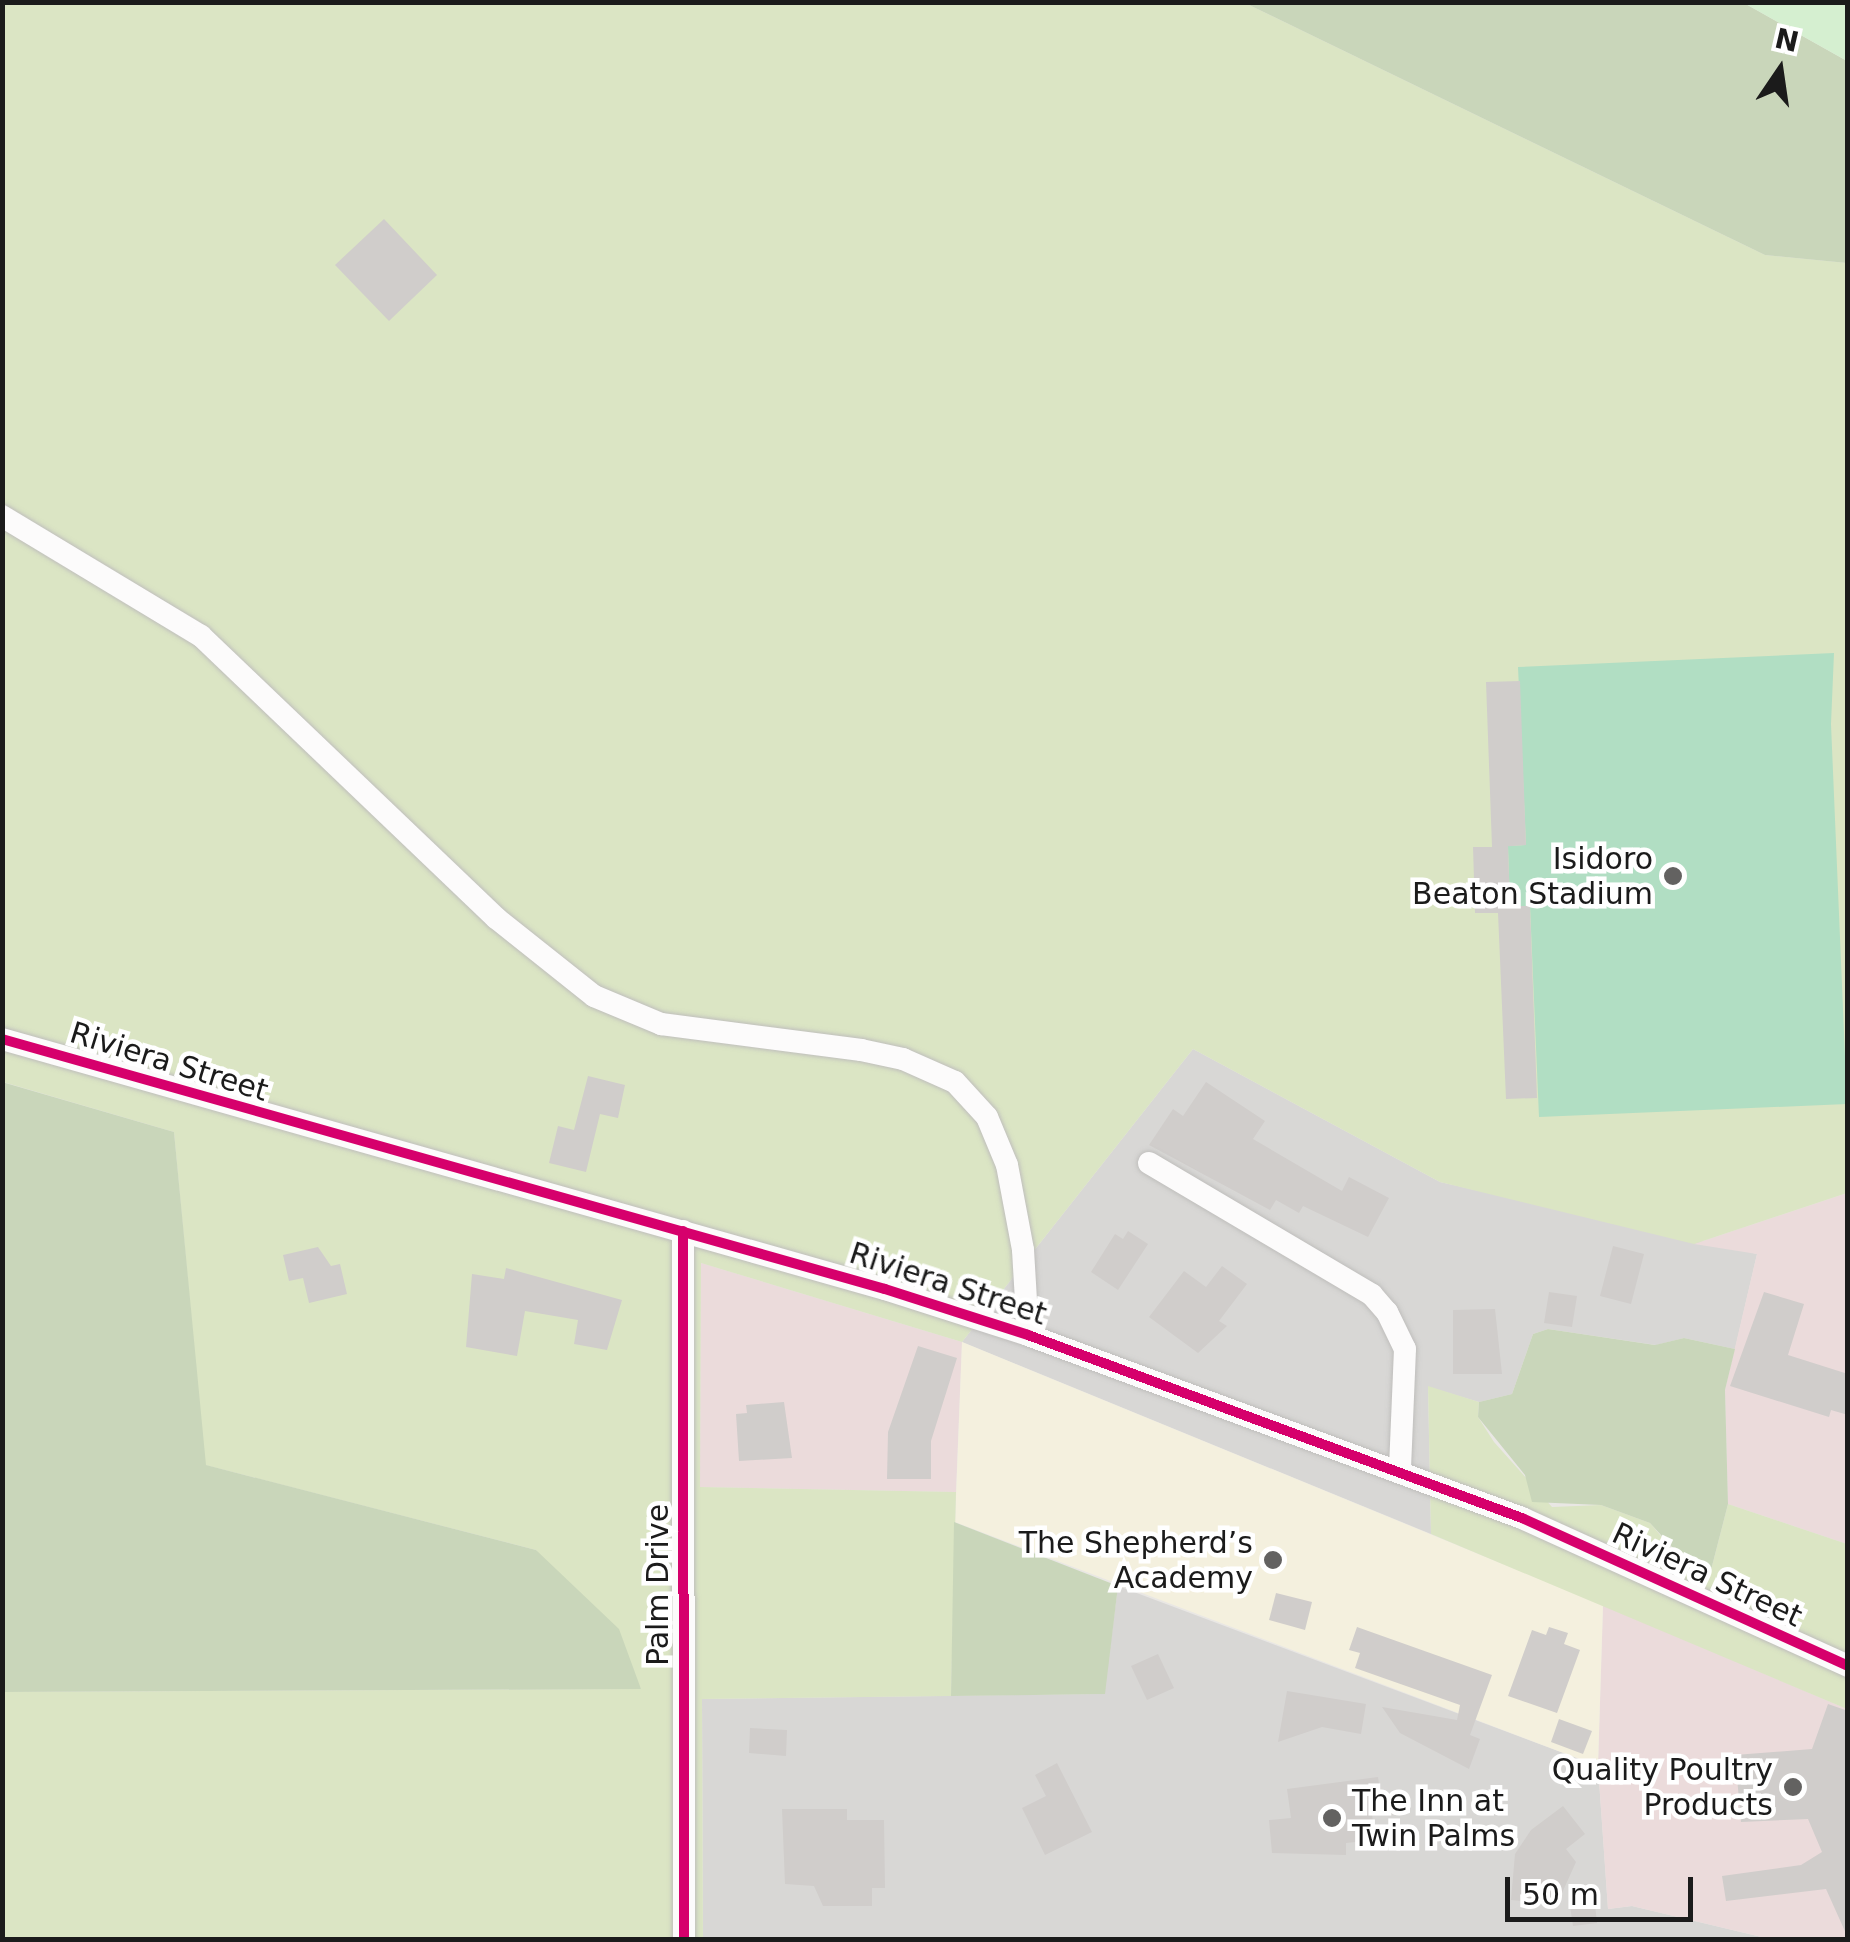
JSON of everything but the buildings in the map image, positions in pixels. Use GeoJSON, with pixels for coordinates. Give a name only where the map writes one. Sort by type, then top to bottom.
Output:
{"type":"FeatureCollection","features":[{"type":"Feature","properties":{"kind":"street"},"geometry":{"type":"LineString","coordinates":[[2,516],[200,636],[496,918],[594,996],[661,1024],[903,1059],[955,1082],[987,1117],[1007,1165],[1024,1250],[1028,1335]]}},
{"type":"Feature","properties":{"kind":"street","name":"Riviera Street"},"geometry":{"type":"LineString","coordinates":[[2,1039],[683,1231],[1028,1335],[1400,1470],[1611,1556],[1848,1666]]}},
{"type":"Feature","properties":{"kind":"street"},"geometry":{"type":"LineString","coordinates":[[1149,1163],[1372,1295],[1387,1312],[1405,1349],[1400,1470]]}},
{"type":"Feature","properties":{"kind":"street","name":"Palm Drive"},"geometry":{"type":"LineString","coordinates":[[683,1231],[684,1940]]}},
{"type":"Feature","properties":{"kind":"shaded area"},"geometry":{"type":"Polygon","coordinates":[[[1193,1049],[1440,1182],[1757,1254],[1735,1349],[1684,1338],[1656,1345],[1548,1329],[1533,1334],[1512,1394],[1479,1402],[1428,1387],[1431,1534],[962,1342],[1193,1049]]]}},
{"type":"Feature","properties":{"kind":"shaded area"},"geometry":{"type":"Polygon","coordinates":[[[1847,1193],[1847,1544],[1728,1504],[1725,1390],[1757,1254],[1694,1244],[1847,1193]]]}},
{"type":"Feature","properties":{"kind":"shaded area"},"geometry":{"type":"Polygon","coordinates":[[[701,1263],[962,1342],[956,1492],[700,1487],[701,1263]]]}},
{"type":"Feature","properties":{"kind":"shaded area","name":"The Shepherd’s Academy"},"geometry":{"type":"Polygon","coordinates":[[[962,1342],[1603,1605],[1598,1766],[955,1522],[962,1342]]]}},
{"type":"Feature","properties":{"kind":"shaded area"},"geometry":{"type":"Polygon","coordinates":[[[1118,1586],[1598,1766],[1608,1909],[1632,1906],[1770,1939],[703,1939],[702,1699],[1104,1694],[1118,1586]]]}},
{"type":"Feature","properties":{"kind":"shaded area","name":"Quality Poultry Products"},"geometry":{"type":"Polygon","coordinates":[[[1603,1605],[1847,1709],[1847,1939],[1770,1939],[1632,1906],[1608,1909],[1598,1766],[1603,1605]]]}},
{"type":"Feature","properties":{"kind":"green space"},"geometry":{"type":"Polygon","coordinates":[[[3,3],[1245,3],[1765,255],[1847,263],[1847,1193],[1694,1244],[1440,1182],[1193,1049],[962,1342],[701,1263],[700,1487],[956,1492],[951,1696],[702,1699],[703,1939],[3,1939],[2,1692],[641,1689],[536,1550],[205,1465],[174,1132],[3,1082],[3,3]]]}},
{"type":"Feature","properties":{"kind":"green space"},"geometry":{"type":"Polygon","coordinates":[[[1245,3],[1744,3],[1847,61],[1847,263],[1765,255],[1245,3]]]}},
{"type":"Feature","properties":{"kind":"green space"},"geometry":{"type":"Polygon","coordinates":[[[1744,3],[1847,3],[1847,61],[1744,3]]]}},
{"type":"Feature","properties":{"kind":"green space","name":"Isidoro Beaton Stadium"},"geometry":{"type":"Polygon","coordinates":[[[1834,653],[1831,724],[1847,1104],[1539,1117],[1530,906],[1510,906],[1508,846],[1526,845],[1518,667],[1834,653]]]}},
{"type":"Feature","properties":{"kind":"green space"},"geometry":{"type":"Polygon","coordinates":[[[2,1082],[174,1132],[206,1465],[536,1550],[619,1629],[641,1689],[3,1692],[2,1082]]]}},
{"type":"Feature","properties":{"kind":"green space"},"geometry":{"type":"Polygon","coordinates":[[[1548,1329],[1655,1345],[1684,1338],[1735,1349],[1725,1390],[1728,1504],[1711,1570],[1694,1571],[1650,1523],[1601,1505],[1532,1502],[1525,1475],[1478,1417],[1479,1402],[1512,1394],[1533,1334],[1548,1329]]]}},
{"type":"Feature","properties":{"kind":"green space"},"geometry":{"type":"Polygon","coordinates":[[[1428,1386],[1479,1402],[1478,1417],[1494,1442],[1552,1507],[1601,1505],[1650,1523],[1672,1549],[1711,1570],[1728,1504],[1847,1544],[1847,1709],[1431,1534],[1428,1386]]]}},
{"type":"Feature","properties":{"kind":"green space"},"geometry":{"type":"Polygon","coordinates":[[[954,1522],[1118,1586],[1105,1694],[951,1696],[954,1522]]]}},
{"type":"Feature","properties":{"kind":"cycle path"},"geometry":{"type":"LineString","coordinates":[[2,1039],[885,1289],[1028,1335],[1522,1518],[1848,1666]]}},
{"type":"Feature","properties":{"kind":"cycle path"},"geometry":{"type":"LineString","coordinates":[[683,1231],[684,1940]]}},
{"type":"Feature","properties":{"kind":"place","name":"Isidoro Beaton Stadium"},"geometry":{"type":"Point","coordinates":[1673,876]}},
{"type":"Feature","properties":{"kind":"place","name":"The Shepherd’s Academy"},"geometry":{"type":"Point","coordinates":[1273,1560]}},
{"type":"Feature","properties":{"kind":"place","name":"Quality Poultry Products"},"geometry":{"type":"Point","coordinates":[1793,1787]}},
{"type":"Feature","properties":{"kind":"place","name":"The Inn at Twin Palms"},"geometry":{"type":"Point","coordinates":[1332,1818]}}]}
